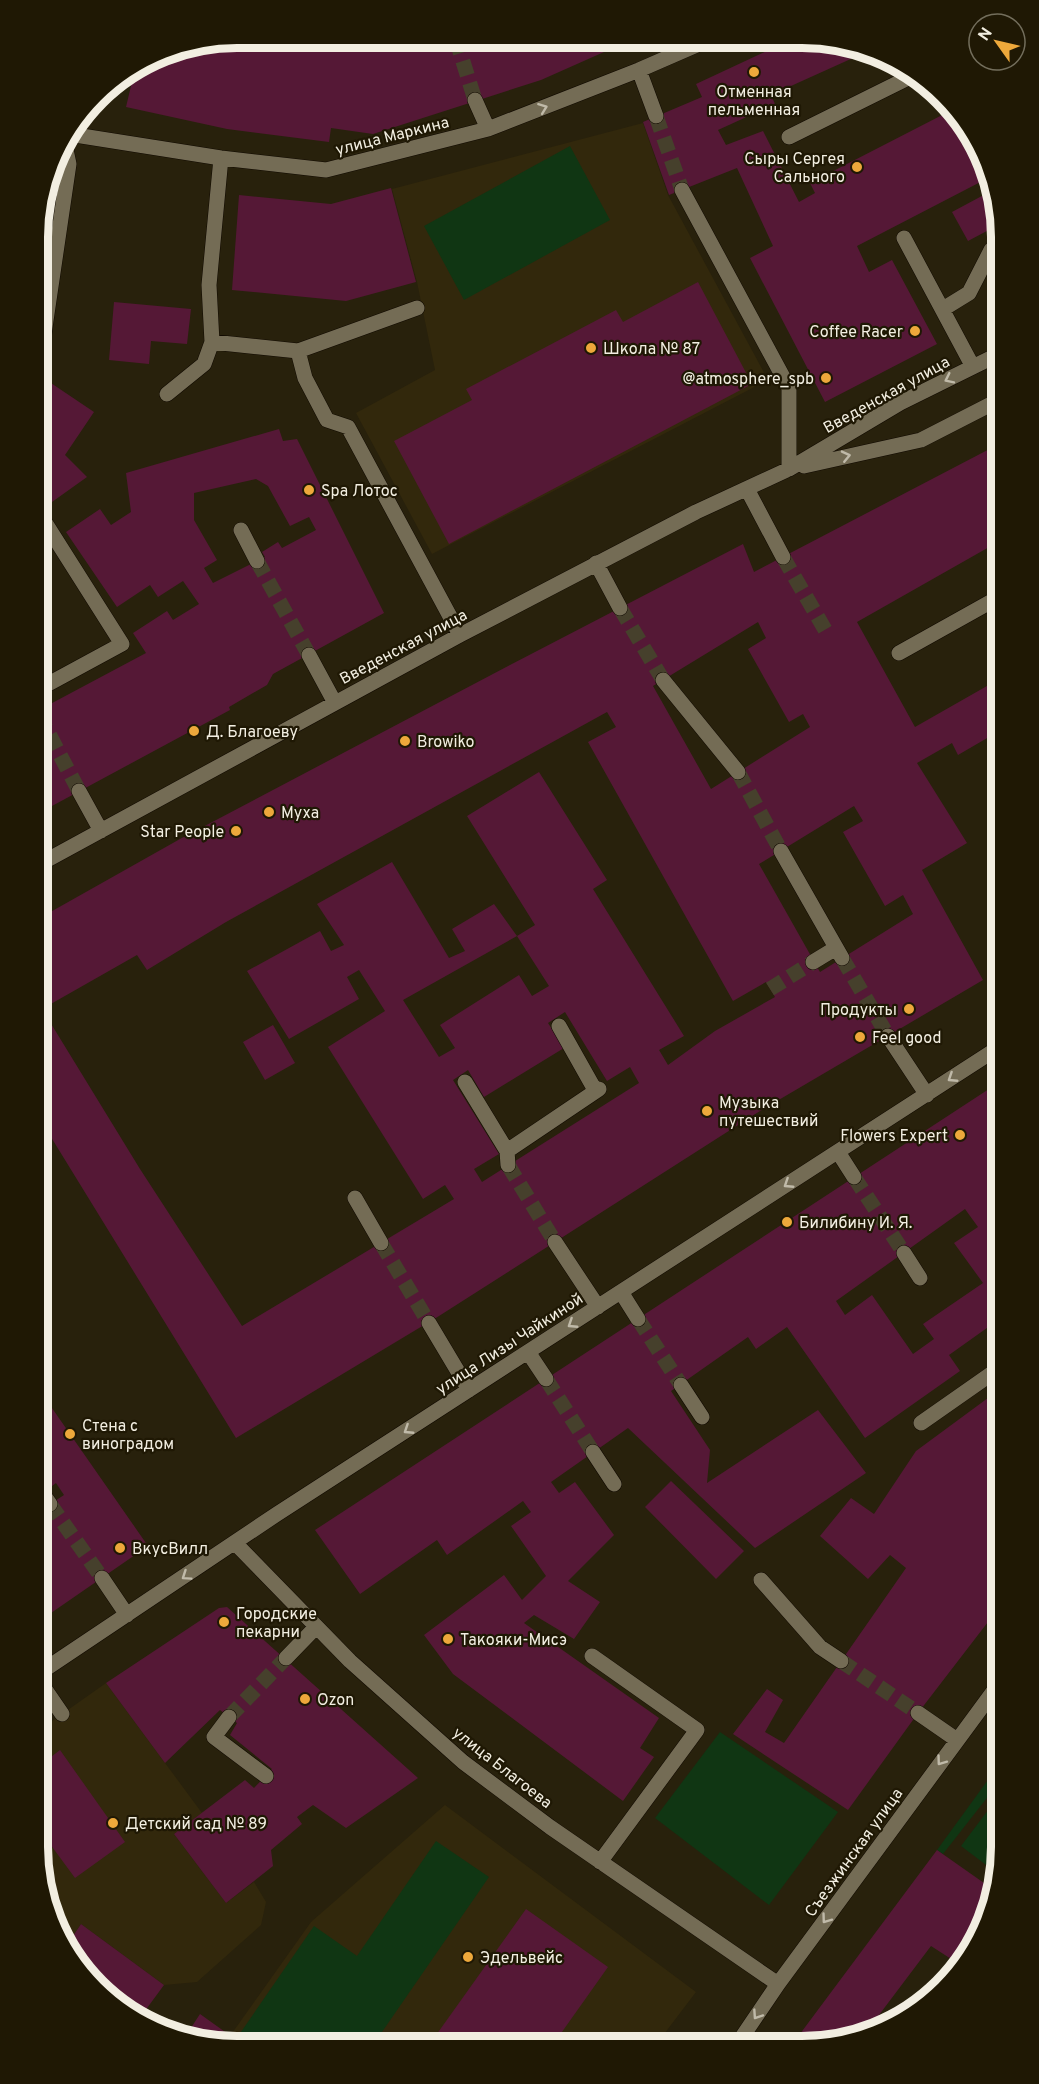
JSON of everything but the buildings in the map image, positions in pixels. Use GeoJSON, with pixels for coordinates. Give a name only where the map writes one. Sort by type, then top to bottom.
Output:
{"type":"FeatureCollection","features":[{"type":"Feature","properties":{"kind":"street","name":"улица Маркина"},"geometry":{"type":"LineString","coordinates":[[78,135],[221,158],[326,170],[488,129],[639,70],[675,48]]}},
{"type":"Feature","properties":{"kind":"street"},"geometry":{"type":"LineString","coordinates":[[639,70],[656,117]]}},
{"type":"Feature","properties":{"kind":"street"},"geometry":{"type":"LineString","coordinates":[[789,137],[906,79]]}},
{"type":"Feature","properties":{"kind":"street"},"geometry":{"type":"LineString","coordinates":[[476,100],[488,129]]}},
{"type":"Feature","properties":{"kind":"street"},"geometry":{"type":"LineString","coordinates":[[48,307],[69,164],[67,153]]}},
{"type":"Feature","properties":{"kind":"street"},"geometry":{"type":"LineString","coordinates":[[167,394],[204,364],[212,342],[209,285],[221,158]]}},
{"type":"Feature","properties":{"kind":"street"},"geometry":{"type":"LineString","coordinates":[[682,189],[789,388],[789,469]]}},
{"type":"Feature","properties":{"kind":"street"},"geometry":{"type":"LineString","coordinates":[[904,238],[973,367]]}},
{"type":"Feature","properties":{"kind":"street"},"geometry":{"type":"LineString","coordinates":[[943,309],[969,293],[991,250]]}},
{"type":"Feature","properties":{"kind":"street"},"geometry":{"type":"LineString","coordinates":[[212,342],[298,351],[417,308]]}},
{"type":"Feature","properties":{"kind":"street"},"geometry":{"type":"LineString","coordinates":[[298,351],[305,378],[327,420],[348,427],[460,635]]}},
{"type":"Feature","properties":{"kind":"street","name":"Введенская улица"},"geometry":{"type":"LineString","coordinates":[[48,860],[460,635],[696,512],[789,469],[900,403],[991,358]]}},
{"type":"Feature","properties":{"kind":"street","name":"Введенская улица"},"geometry":{"type":"LineString","coordinates":[[789,469],[921,440],[991,404]]}},
{"type":"Feature","properties":{"kind":"street"},"geometry":{"type":"LineString","coordinates":[[747,489],[783,557]]}},
{"type":"Feature","properties":{"kind":"street"},"geometry":{"type":"LineString","coordinates":[[48,527],[122,644],[48,684]]}},
{"type":"Feature","properties":{"kind":"street"},"geometry":{"type":"LineString","coordinates":[[241,530],[257,561]]}},
{"type":"Feature","properties":{"kind":"street"},"geometry":{"type":"LineString","coordinates":[[596,563],[620,608]]}},
{"type":"Feature","properties":{"kind":"street"},"geometry":{"type":"LineString","coordinates":[[900,653],[991,602]]}},
{"type":"Feature","properties":{"kind":"street"},"geometry":{"type":"LineString","coordinates":[[309,655],[335,703]]}},
{"type":"Feature","properties":{"kind":"street"},"geometry":{"type":"LineString","coordinates":[[663,680],[738,772]]}},
{"type":"Feature","properties":{"kind":"street"},"geometry":{"type":"LineString","coordinates":[[80,791],[101,831]]}},
{"type":"Feature","properties":{"kind":"street"},"geometry":{"type":"LineString","coordinates":[[781,851],[839,953],[813,962]]}},
{"type":"Feature","properties":{"kind":"street"},"geometry":{"type":"LineString","coordinates":[[465,1082],[508,1158],[597,1090],[559,1026]]}},
{"type":"Feature","properties":{"kind":"street"},"geometry":{"type":"LineString","coordinates":[[888,1036],[927,1095]]}},
{"type":"Feature","properties":{"kind":"street","name":"улица Лизы Чайкиной"},"geometry":{"type":"LineString","coordinates":[[48,1667],[469,1390],[991,1053]]}},
{"type":"Feature","properties":{"kind":"street"},"geometry":{"type":"LineString","coordinates":[[838,1152],[854,1177]]}},
{"type":"Feature","properties":{"kind":"street"},"geometry":{"type":"LineString","coordinates":[[355,1198],[381,1243]]}},
{"type":"Feature","properties":{"kind":"street"},"geometry":{"type":"LineString","coordinates":[[555,1242],[598,1307]]}},
{"type":"Feature","properties":{"kind":"street"},"geometry":{"type":"LineString","coordinates":[[904,1253],[920,1278]]}},
{"type":"Feature","properties":{"kind":"street"},"geometry":{"type":"LineString","coordinates":[[621,1292],[638,1319]]}},
{"type":"Feature","properties":{"kind":"street"},"geometry":{"type":"LineString","coordinates":[[429,1323],[469,1390]]}},
{"type":"Feature","properties":{"kind":"street"},"geometry":{"type":"LineString","coordinates":[[528,1352],[546,1379]]}},
{"type":"Feature","properties":{"kind":"street"},"geometry":{"type":"LineString","coordinates":[[921,1423],[991,1374]]}},
{"type":"Feature","properties":{"kind":"street"},"geometry":{"type":"LineString","coordinates":[[681,1385],[702,1417]]}},
{"type":"Feature","properties":{"kind":"street"},"geometry":{"type":"LineString","coordinates":[[593,1452],[614,1484]]}},
{"type":"Feature","properties":{"kind":"street","name":"улица Благоева"},"geometry":{"type":"LineString","coordinates":[[235,1543],[350,1661],[463,1762],[600,1862],[778,1984]]}},
{"type":"Feature","properties":{"kind":"street"},"geometry":{"type":"LineString","coordinates":[[102,1578],[127,1615]]}},
{"type":"Feature","properties":{"kind":"street"},"geometry":{"type":"LineString","coordinates":[[761,1580],[819,1647],[841,1661]]}},
{"type":"Feature","properties":{"kind":"street"},"geometry":{"type":"LineString","coordinates":[[286,1658],[316,1627]]}},
{"type":"Feature","properties":{"kind":"street"},"geometry":{"type":"LineString","coordinates":[[592,1656],[697,1730],[600,1862]]}},
{"type":"Feature","properties":{"kind":"street"},"geometry":{"type":"LineString","coordinates":[[48,1694],[62,1714]]}},
{"type":"Feature","properties":{"kind":"street","name":"Съезжинская улица"},"geometry":{"type":"LineString","coordinates":[[743,2036],[778,1984],[991,1694]]}},
{"type":"Feature","properties":{"kind":"street"},"geometry":{"type":"LineString","coordinates":[[918,1713],[957,1740]]}},
{"type":"Feature","properties":{"kind":"street"},"geometry":{"type":"LineString","coordinates":[[230,1717],[214,1737],[266,1776]]}},
{"type":"Feature","properties":{"kind":"shaded area","name":"Школа № 87"},"geometry":{"type":"Polygon","coordinates":[[[643,123],[668,195],[768,380],[432,554],[356,413],[435,370],[417,282],[392,189],[643,123]]]}},
{"type":"Feature","properties":{"kind":"shaded area","name":"Детский сад № 89"},"geometry":{"type":"Polygon","coordinates":[[[106,1683],[202,1813],[174,1834],[226,1903],[254,1882],[266,1902],[261,1925],[197,1982],[164,1985],[81,1924],[71,1938],[67,1931],[58,1908],[48,1860],[48,1724],[106,1683]]]}},
{"type":"Feature","properties":{"kind":"shaded area","name":"Эдельвейс"},"geometry":{"type":"Polygon","coordinates":[[[445,1805],[696,1992],[663,2036],[230,2035],[311,1922],[445,1805]]]}},
{"type":"Feature","properties":{"kind":"green space"},"geometry":{"type":"Polygon","coordinates":[[[570,146],[610,220],[464,300],[424,226],[570,146]]]}},
{"type":"Feature","properties":{"kind":"green space"},"geometry":{"type":"Polygon","coordinates":[[[720,1732],[838,1812],[769,1905],[655,1818],[720,1732]]]}},
{"type":"Feature","properties":{"kind":"green space"},"geometry":{"type":"Polygon","coordinates":[[[991,1776],[991,1793],[943,1854],[937,1850],[991,1776]]]}},
{"type":"Feature","properties":{"kind":"green space"},"geometry":{"type":"Polygon","coordinates":[[[991,1806],[990,1868],[961,1846],[991,1806]]]}},
{"type":"Feature","properties":{"kind":"green space"},"geometry":{"type":"Polygon","coordinates":[[[436,1841],[489,1877],[379,2036],[238,2036],[314,1926],[357,1956],[436,1841]]]}},
{"type":"Feature","properties":{"kind":"tunnel"},"geometry":{"type":"LineString","coordinates":[[459,48],[475,100]]}},
{"type":"Feature","properties":{"kind":"tunnel"},"geometry":{"type":"LineString","coordinates":[[656,116],[682,190]]}},
{"type":"Feature","properties":{"kind":"tunnel"},"geometry":{"type":"LineString","coordinates":[[783,557],[827,633]]}},
{"type":"Feature","properties":{"kind":"tunnel"},"geometry":{"type":"LineString","coordinates":[[257,561],[309,655]]}},
{"type":"Feature","properties":{"kind":"tunnel"},"geometry":{"type":"LineString","coordinates":[[620,608],[663,680]]}},
{"type":"Feature","properties":{"kind":"tunnel"},"geometry":{"type":"LineString","coordinates":[[48,732],[79,791]]}},
{"type":"Feature","properties":{"kind":"tunnel"},"geometry":{"type":"LineString","coordinates":[[738,772],[781,851]]}},
{"type":"Feature","properties":{"kind":"tunnel"},"geometry":{"type":"LineString","coordinates":[[842,958],[888,1036]]}},
{"type":"Feature","properties":{"kind":"tunnel"},"geometry":{"type":"LineString","coordinates":[[770,989],[813,962]]}},
{"type":"Feature","properties":{"kind":"tunnel"},"geometry":{"type":"LineString","coordinates":[[508,1165],[555,1242]]}},
{"type":"Feature","properties":{"kind":"tunnel"},"geometry":{"type":"LineString","coordinates":[[854,1177],[904,1253]]}},
{"type":"Feature","properties":{"kind":"tunnel"},"geometry":{"type":"LineString","coordinates":[[381,1243],[429,1323]]}},
{"type":"Feature","properties":{"kind":"tunnel"},"geometry":{"type":"LineString","coordinates":[[638,1319],[681,1385]]}},
{"type":"Feature","properties":{"kind":"tunnel"},"geometry":{"type":"LineString","coordinates":[[546,1379],[593,1452]]}},
{"type":"Feature","properties":{"kind":"tunnel"},"geometry":{"type":"LineString","coordinates":[[50,1504],[102,1578]]}},
{"type":"Feature","properties":{"kind":"tunnel"},"geometry":{"type":"LineString","coordinates":[[229,1717],[286,1658]]}},
{"type":"Feature","properties":{"kind":"tunnel"},"geometry":{"type":"LineString","coordinates":[[841,1661],[918,1713]]}},
{"type":"Feature","properties":{"kind":"place","name":"Отменная пельменная"},"geometry":{"type":"Point","coordinates":[754,72]}},
{"type":"Feature","properties":{"kind":"place","name":"Сыры Сергея Сального"},"geometry":{"type":"Point","coordinates":[857,167]}},
{"type":"Feature","properties":{"kind":"place","name":"Coffee Racer"},"geometry":{"type":"Point","coordinates":[915,331]}},
{"type":"Feature","properties":{"kind":"place","name":"Школа № 87"},"geometry":{"type":"Point","coordinates":[591,348]}},
{"type":"Feature","properties":{"kind":"place","name":"@atmosphere_spb"},"geometry":{"type":"Point","coordinates":[826,378]}},
{"type":"Feature","properties":{"kind":"place","name":"Spa Лотос"},"geometry":{"type":"Point","coordinates":[309,490]}},
{"type":"Feature","properties":{"kind":"place","name":"Д. Благоеву"},"geometry":{"type":"Point","coordinates":[194,731]}},
{"type":"Feature","properties":{"kind":"place","name":"Browiko"},"geometry":{"type":"Point","coordinates":[405,741]}},
{"type":"Feature","properties":{"kind":"place","name":"Муха"},"geometry":{"type":"Point","coordinates":[269,812]}},
{"type":"Feature","properties":{"kind":"place","name":"Star People"},"geometry":{"type":"Point","coordinates":[236,831]}},
{"type":"Feature","properties":{"kind":"place","name":"Продукты"},"geometry":{"type":"Point","coordinates":[909,1009]}},
{"type":"Feature","properties":{"kind":"place","name":"Feel good"},"geometry":{"type":"Point","coordinates":[860,1037]}},
{"type":"Feature","properties":{"kind":"place","name":"Музыка путешествий"},"geometry":{"type":"Point","coordinates":[707,1111]}},
{"type":"Feature","properties":{"kind":"place","name":"Flowers Expert"},"geometry":{"type":"Point","coordinates":[960,1135]}},
{"type":"Feature","properties":{"kind":"place","name":"Билибину И. Я."},"geometry":{"type":"Point","coordinates":[787,1222]}},
{"type":"Feature","properties":{"kind":"place","name":"Стена с виноградом"},"geometry":{"type":"Point","coordinates":[70,1434]}},
{"type":"Feature","properties":{"kind":"place","name":"ВкусВилл"},"geometry":{"type":"Point","coordinates":[120,1548]}},
{"type":"Feature","properties":{"kind":"place","name":"Городские пекарни"},"geometry":{"type":"Point","coordinates":[224,1622]}},
{"type":"Feature","properties":{"kind":"place","name":"Такояки-Мисэ"},"geometry":{"type":"Point","coordinates":[448,1639]}},
{"type":"Feature","properties":{"kind":"place","name":"Ozon"},"geometry":{"type":"Point","coordinates":[305,1699]}},
{"type":"Feature","properties":{"kind":"place","name":"Детский сад № 89"},"geometry":{"type":"Point","coordinates":[113,1823]}},
{"type":"Feature","properties":{"kind":"place","name":"Эдельвейс"},"geometry":{"type":"Point","coordinates":[468,1957]}}]}
